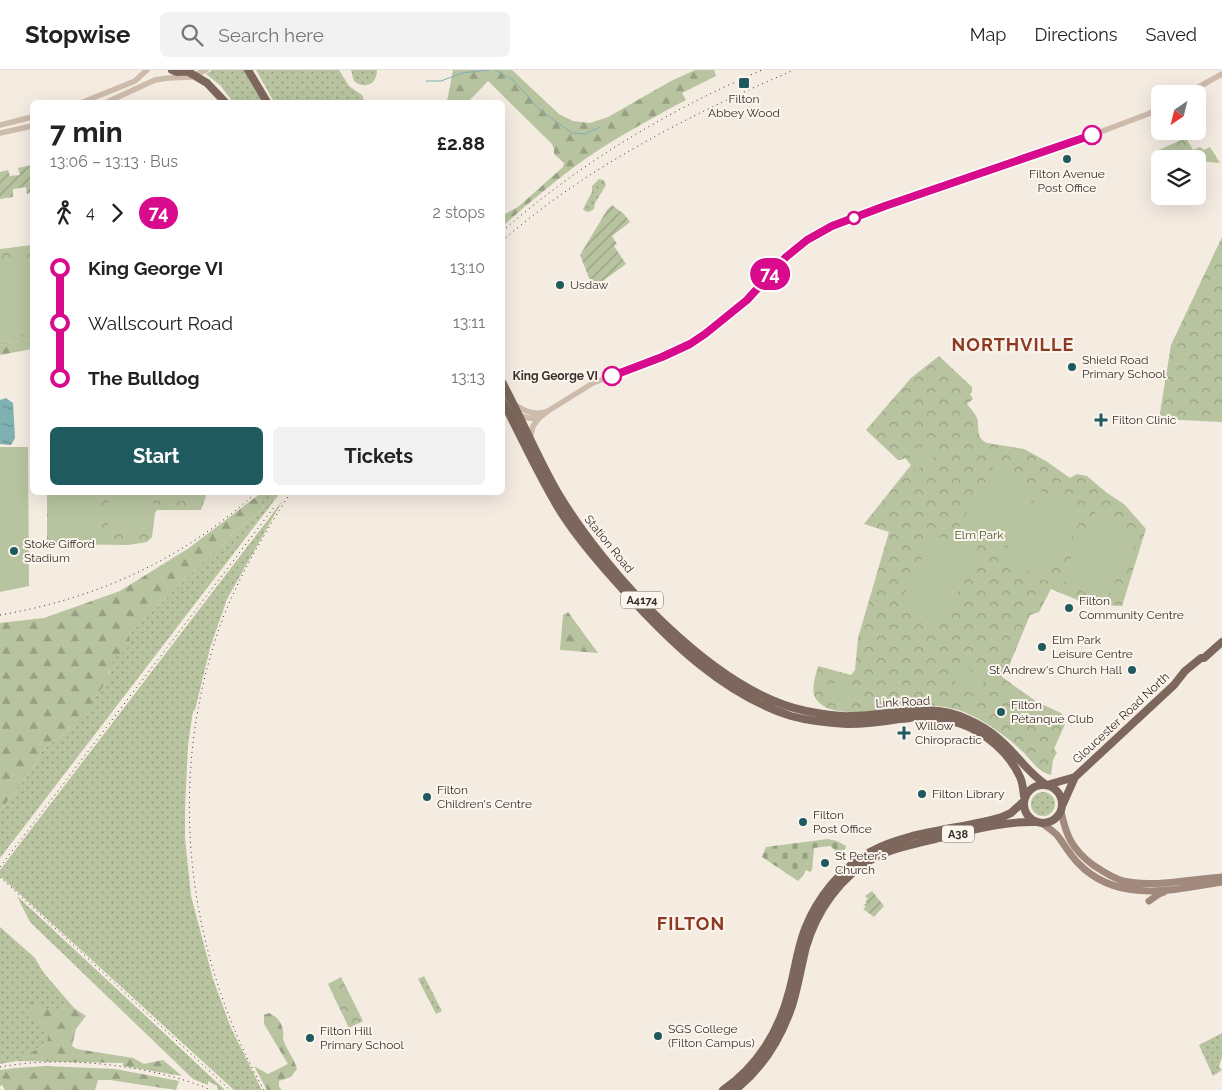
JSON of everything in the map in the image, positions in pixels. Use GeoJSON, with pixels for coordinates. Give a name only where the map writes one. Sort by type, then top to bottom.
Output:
{"type":"FeatureCollection","features":[{"type":"Feature","properties":{"kind":"main road"},"geometry":{"type":"LineString","coordinates":[[172,70],[191,74],[210,85],[224,100]]}},
{"type":"Feature","properties":{"kind":"main road"},"geometry":{"type":"LineString","coordinates":[[248,70],[266,100]]}},
{"type":"Feature","properties":{"kind":"main road","name":"Station Road"},"geometry":{"type":"LineString","coordinates":[[505,391],[544,483],[562,514],[583,544],[639,608],[681,648],[714,675],[752,698],[793,716],[819,722],[853,724],[914,717]]}},
{"type":"Feature","properties":{"kind":"main road","name":"Station Road"},"geometry":{"type":"LineString","coordinates":[[505,401],[520,416],[559,494],[587,536],[664,624],[718,668],[751,689],[791,707],[826,715]]}},
{"type":"Feature","properties":{"kind":"main road","name":"Gloucester Road North"},"geometry":{"type":"LineString","coordinates":[[1061,808],[1075,777],[1182,675],[1189,674],[1196,669],[1204,661],[1204,658],[1222,642]]}},
{"type":"Feature","properties":{"kind":"main road","name":"Link Road"},"geometry":{"type":"LineString","coordinates":[[826,715],[852,716],[910,710],[958,715],[980,726],[1000,740],[1033,776],[1046,784]]}},
{"type":"Feature","properties":{"kind":"main road","name":"A4174"},"geometry":{"type":"LineString","coordinates":[[914,717],[924,711]]}},
{"type":"Feature","properties":{"kind":"main road","name":"Link Road"},"geometry":{"type":"LineString","coordinates":[[914,717],[953,722],[963,725],[985,737],[1010,760],[1021,779],[1024,799]]}},
{"type":"Feature","properties":{"kind":"main road","name":"Gloucester Road North"},"geometry":{"type":"LineString","coordinates":[[1046,784],[1075,777]]}},
{"type":"Feature","properties":{"kind":"main road"},"geometry":{"type":"LineString","coordinates":[[1222,877],[1149,884],[1123,881],[1112,877],[1087,860],[1073,845],[1064,830],[1060,795],[1053,787],[1046,784],[1033,787],[1024,799],[1026,814],[1056,834],[1077,862],[1105,882],[1136,892],[1167,891],[1222,882]]}},
{"type":"Feature","properties":{"kind":"main road","name":"A38"},"geometry":{"type":"LineString","coordinates":[[723,1090],[750,1067],[761,1054],[774,1032],[786,1001],[805,928],[825,894],[847,868],[866,854],[885,845],[1002,817],[1011,813],[1024,799]]}},
{"type":"Feature","properties":{"kind":"main road"},"geometry":{"type":"LineString","coordinates":[[1039,822],[1054,820],[1061,808]]}},
{"type":"Feature","properties":{"kind":"main road","name":"A38"},"geometry":{"type":"LineString","coordinates":[[735,1090],[760,1065],[780,1034],[791,1007],[806,947],[813,928],[829,899],[847,878],[874,858],[900,848],[1005,823],[1039,822]]}},
{"type":"Feature","properties":{"kind":"main road"},"geometry":{"type":"LineString","coordinates":[[1149,901],[1167,891]]}},
{"type":"Feature","properties":{"kind":"street"},"geometry":{"type":"LineString","coordinates":[[88,100],[134,80],[147,70]]}},
{"type":"Feature","properties":{"kind":"street"},"geometry":{"type":"LineString","coordinates":[[111,100],[156,80],[206,70]]}},
{"type":"Feature","properties":{"kind":"street"},"geometry":{"type":"LineString","coordinates":[[1202,85],[1222,74]]}},
{"type":"Feature","properties":{"kind":"street"},"geometry":{"type":"LineString","coordinates":[[530,438],[533,426],[539,418],[594,383],[662,357],[690,344],[719,324],[747,300],[786,257],[807,240],[832,226],[1151,112]]}},
{"type":"Feature","properties":{"kind":"street"},"geometry":{"type":"LineString","coordinates":[[0,124],[30,117]]}},
{"type":"Feature","properties":{"kind":"street"},"geometry":{"type":"LineString","coordinates":[[0,133],[30,126]]}},
{"type":"Feature","properties":{"kind":"street"},"geometry":{"type":"LineString","coordinates":[[510,406],[530,413],[547,412]]}},
{"type":"Feature","properties":{"kind":"street"},"geometry":{"type":"LineString","coordinates":[[520,416],[530,419],[539,418]]}},
{"type":"Feature","properties":{"kind":"green space"},"geometry":{"type":"Polygon","coordinates":[[[212,70],[244,70],[263,100],[231,100],[220,85],[206,74],[212,70]]]}},
{"type":"Feature","properties":{"kind":"green space"},"geometry":{"type":"Polygon","coordinates":[[[256,70],[339,70],[349,86],[363,96],[364,100],[273,100],[256,70]]]}},
{"type":"Feature","properties":{"kind":"green space"},"geometry":{"type":"Polygon","coordinates":[[[351,70],[377,70],[373,82],[362,85],[354,81],[351,70]]]}},
{"type":"Feature","properties":{"kind":"green space"},"geometry":{"type":"Polygon","coordinates":[[[453,70],[512,70],[559,114],[573,121],[590,123],[608,117],[671,81],[695,70],[714,70],[716,76],[682,93],[686,100],[628,132],[574,167],[505,224],[505,214],[518,207],[563,167],[564,163],[554,154],[552,144],[488,81],[470,100],[447,100],[453,70]]]}},
{"type":"Feature","properties":{"kind":"green space"},"geometry":{"type":"Polygon","coordinates":[[[1181,140],[1187,140],[1193,150],[1159,150],[1181,140]]]}},
{"type":"Feature","properties":{"kind":"green space"},"geometry":{"type":"Polygon","coordinates":[[[1200,147],[1204,150],[1193,150],[1200,147]]]}},
{"type":"Feature","properties":{"kind":"green space"},"geometry":{"type":"Polygon","coordinates":[[[1210,147],[1220,163],[1206,162],[1206,150],[1204,150],[1210,147]]]}},
{"type":"Feature","properties":{"kind":"green space"},"geometry":{"type":"Polygon","coordinates":[[[30,165],[30,193],[27,194],[26,187],[13,189],[13,197],[0,199],[0,172],[8,170],[10,176],[20,175],[18,168],[30,165]]]}},
{"type":"Feature","properties":{"kind":"green space"},"geometry":{"type":"Polygon","coordinates":[[[599,179],[604,180],[606,185],[595,203],[594,209],[585,211],[583,209],[592,192],[592,186],[599,179]]]}},
{"type":"Feature","properties":{"kind":"green space"},"geometry":{"type":"Polygon","coordinates":[[[612,205],[624,214],[630,222],[612,236],[617,244],[614,246],[626,264],[593,288],[580,255],[607,210],[612,205]]]}},
{"type":"Feature","properties":{"kind":"green space"},"geometry":{"type":"Polygon","coordinates":[[[1222,237],[1222,422],[1159,419],[1171,345],[1222,237]]]}},
{"type":"Feature","properties":{"kind":"green space"},"geometry":{"type":"Polygon","coordinates":[[[30,245],[30,339],[0,345],[0,249],[30,245]]]}},
{"type":"Feature","properties":{"kind":"green space"},"geometry":{"type":"Polygon","coordinates":[[[20,260],[30,261],[30,333],[19,336],[0,336],[0,264],[20,260]]]}},
{"type":"Feature","properties":{"kind":"green space"},"geometry":{"type":"Polygon","coordinates":[[[30,339],[30,349],[0,355],[0,345],[30,339]]]}},
{"type":"Feature","properties":{"kind":"green space","name":"Elm Park"},"geometry":{"type":"Polygon","coordinates":[[[939,356],[972,387],[970,394],[973,399],[967,404],[977,418],[979,435],[983,441],[1024,449],[1046,461],[1070,478],[1077,474],[1087,476],[1124,504],[1146,529],[1122,606],[1087,604],[1051,589],[1039,612],[1030,615],[1009,666],[1002,677],[1037,702],[1061,713],[1065,718],[1065,724],[1054,749],[1057,752],[1053,760],[1051,775],[1039,769],[1019,748],[1001,734],[972,715],[962,711],[941,706],[920,705],[865,712],[836,711],[824,706],[814,696],[814,683],[818,666],[851,675],[855,670],[858,638],[889,532],[864,524],[911,465],[905,458],[898,460],[866,430],[911,378],[939,356]]]}},
{"type":"Feature","properties":{"kind":"green space"},"geometry":{"type":"Polygon","coordinates":[[[929,442],[938,453],[916,471],[907,460],[929,442]]]}},
{"type":"Feature","properties":{"kind":"green space","name":"Stoke Gifford Stadium"},"geometry":{"type":"Polygon","coordinates":[[[0,447],[28,447],[29,586],[0,592],[0,447]]]}},
{"type":"Feature","properties":{"kind":"green space"},"geometry":{"type":"Polygon","coordinates":[[[995,464],[1038,489],[1000,555],[957,530],[995,464]]]}},
{"type":"Feature","properties":{"kind":"green space"},"geometry":{"type":"Polygon","coordinates":[[[1041,490],[1084,515],[1046,581],[1003,556],[1041,490]]]}},
{"type":"Feature","properties":{"kind":"green space"},"geometry":{"type":"Polygon","coordinates":[[[47,495],[206,495],[201,510],[157,510],[152,537],[147,542],[128,545],[47,544],[47,495]]]}},
{"type":"Feature","properties":{"kind":"green space"},"geometry":{"type":"Polygon","coordinates":[[[51,495],[101,495],[102,540],[51,540],[51,495]]]}},
{"type":"Feature","properties":{"kind":"green space"},"geometry":{"type":"Polygon","coordinates":[[[108,495],[153,495],[153,527],[108,527],[108,495]]]}},
{"type":"Feature","properties":{"kind":"green space"},"geometry":{"type":"Polygon","coordinates":[[[161,495],[200,495],[201,499],[162,503],[161,495]]]}},
{"type":"Feature","properties":{"kind":"green space"},"geometry":{"type":"Polygon","coordinates":[[[278,495],[0,858],[0,811],[35,765],[41,752],[60,737],[85,711],[110,679],[111,661],[129,634],[232,534],[264,508],[257,496],[278,495]]]}},
{"type":"Feature","properties":{"kind":"green space"},"geometry":{"type":"Polygon","coordinates":[[[257,496],[264,508],[232,534],[129,634],[130,645],[121,654],[115,654],[115,659],[112,662],[114,666],[108,672],[111,679],[106,682],[86,711],[60,737],[41,752],[35,765],[0,811],[0,623],[44,618],[120,591],[189,548],[257,496]]]}},
{"type":"Feature","properties":{"kind":"green space"},"geometry":{"type":"Polygon","coordinates":[[[283,500],[227,599],[210,648],[195,710],[193,711],[188,745],[185,838],[191,896],[213,979],[231,1028],[262,1090],[234,1090],[0,876],[0,870],[283,500]]]}},
{"type":"Feature","properties":{"kind":"green space"},"geometry":{"type":"Polygon","coordinates":[[[1096,511],[1140,535],[1104,603],[1060,579],[1096,511]]]}},
{"type":"Feature","properties":{"kind":"green space"},"geometry":{"type":"Polygon","coordinates":[[[934,534],[976,554],[942,624],[900,603],[934,534]]]}},
{"type":"Feature","properties":{"kind":"green space"},"geometry":{"type":"Polygon","coordinates":[[[568,612],[598,653],[560,650],[563,615],[568,612]]]}},
{"type":"Feature","properties":{"kind":"green space"},"geometry":{"type":"Polygon","coordinates":[[[962,666],[983,680],[984,687],[981,691],[972,694],[955,681],[954,672],[962,666]]]}},
{"type":"Feature","properties":{"kind":"green space"},"geometry":{"type":"Polygon","coordinates":[[[828,684],[856,685],[853,704],[827,693],[828,684]]]}},
{"type":"Feature","properties":{"kind":"green space"},"geometry":{"type":"Polygon","coordinates":[[[1008,684],[1051,714],[1044,725],[1000,694],[1008,684]]]}},
{"type":"Feature","properties":{"kind":"green space"},"geometry":{"type":"Polygon","coordinates":[[[1043,792],[1052,795],[1055,804],[1052,813],[1043,816],[1034,813],[1031,804],[1034,795],[1043,792]]]}},
{"type":"Feature","properties":{"kind":"green space"},"geometry":{"type":"Polygon","coordinates":[[[828,839],[846,846],[843,858],[836,855],[837,852],[830,846],[814,848],[812,870],[810,872],[806,870],[798,881],[762,857],[766,847],[828,839]]]}},
{"type":"Feature","properties":{"kind":"green space"},"geometry":{"type":"Polygon","coordinates":[[[872,891],[884,906],[874,917],[863,909],[867,903],[865,901],[868,899],[865,896],[872,891]]]}},
{"type":"Feature","properties":{"kind":"green space"},"geometry":{"type":"Polygon","coordinates":[[[17,896],[225,1090],[218,1090],[217,1086],[208,1081],[208,1085],[193,1079],[30,922],[17,896]]]}},
{"type":"Feature","properties":{"kind":"green space"},"geometry":{"type":"Polygon","coordinates":[[[0,927],[35,958],[43,972],[75,1009],[48,1034],[47,1043],[16,1061],[0,1064],[0,927]]]}},
{"type":"Feature","properties":{"kind":"green space"},"geometry":{"type":"Polygon","coordinates":[[[424,976],[442,1011],[436,1014],[418,979],[424,976]]]}},
{"type":"Feature","properties":{"kind":"green space"},"geometry":{"type":"Polygon","coordinates":[[[341,977],[363,1021],[349,1028],[328,984],[341,977]]]}},
{"type":"Feature","properties":{"kind":"green space"},"geometry":{"type":"Polygon","coordinates":[[[19,995],[41,1008],[53,1011],[66,1007],[75,1009],[86,1016],[76,1029],[72,1046],[77,1049],[133,1058],[144,1064],[163,1060],[182,1076],[123,1066],[123,1063],[16,1061],[47,1043],[48,1034],[19,995]]]}},
{"type":"Feature","properties":{"kind":"green space"},"geometry":{"type":"Polygon","coordinates":[[[269,1013],[280,1022],[283,1039],[297,1069],[291,1077],[279,1081],[279,1087],[282,1090],[267,1090],[254,1066],[268,1074],[288,1064],[264,1024],[264,1015],[269,1013]]]}},
{"type":"Feature","properties":{"kind":"green space"},"geometry":{"type":"Polygon","coordinates":[[[1222,1033],[1222,1057],[1219,1067],[1222,1070],[1213,1076],[1199,1045],[1222,1033]]]}},
{"type":"Feature","properties":{"kind":"green space"},"geometry":{"type":"Polygon","coordinates":[[[46,1066],[115,1069],[179,1081],[176,1090],[110,1080],[98,1080],[95,1090],[5,1090],[2,1085],[0,1086],[0,1070],[46,1066]]]}},
{"type":"Feature","properties":{"kind":"water"},"geometry":{"type":"Polygon","coordinates":[[[6,398],[13,403],[15,438],[11,445],[0,444],[0,400],[6,398]]]}},
{"type":"Feature","properties":{"kind":"waterway"},"geometry":{"type":"LineString","coordinates":[[426,81],[441,81],[462,73],[489,70]]}},
{"type":"Feature","properties":{"kind":"waterway"},"geometry":{"type":"LineString","coordinates":[[495,70],[512,79],[540,110],[572,133],[585,134],[600,127]]}},
{"type":"Feature","properties":{"kind":"railway"},"geometry":{"type":"LineString","coordinates":[[506,228],[565,181],[628,139],[693,102],[762,70]]}},
{"type":"Feature","properties":{"kind":"railway"},"geometry":{"type":"LineString","coordinates":[[505,239],[569,189],[642,144],[717,105],[794,70]]}},
{"type":"Feature","properties":{"kind":"railway"},"geometry":{"type":"LineString","coordinates":[[0,615],[72,598],[138,572],[200,537],[254,495]]}},
{"type":"Feature","properties":{"kind":"railway"},"geometry":{"type":"LineString","coordinates":[[264,1090],[237,1036],[216,980],[201,922],[192,863],[189,803],[193,743],[203,684],[220,626],[234,591],[289,495]]}},
{"type":"Feature","properties":{"kind":"railway"},"geometry":{"type":"LineString","coordinates":[[0,867],[275,506]]}},
{"type":"Feature","properties":{"kind":"railway"},"geometry":{"type":"LineString","coordinates":[[0,877],[230,1090]]}},
{"type":"Feature","properties":{"kind":"railway"},"geometry":{"type":"LineString","coordinates":[[0,1067],[51,1062],[107,1065],[162,1074],[211,1090]]}},
{"type":"Feature","properties":{"kind":"bus line","name":"74"},"geometry":{"type":"LineString","coordinates":[[612,376],[662,357],[690,344],[705,334],[747,300],[786,257],[807,240],[832,226],[1092,135]]}},
{"type":"Feature","properties":{"kind":"place","name":"Filton Abbey Wood"},"geometry":{"type":"Point","coordinates":[744,83]}},
{"type":"Feature","properties":{"kind":"place","name":"Filton Avenue Post Office"},"geometry":{"type":"Point","coordinates":[1067,159]}},
{"type":"Feature","properties":{"kind":"place","name":"Usdaw"},"geometry":{"type":"Point","coordinates":[560,285]}},
{"type":"Feature","properties":{"kind":"place","name":"Shield Road Primary School"},"geometry":{"type":"Point","coordinates":[1072,367]}},
{"type":"Feature","properties":{"kind":"place","name":"King George VI"},"geometry":{"type":"Point","coordinates":[612,376]}},
{"type":"Feature","properties":{"kind":"place","name":"Filton Clinic"},"geometry":{"type":"Point","coordinates":[1101,420]}},
{"type":"Feature","properties":{"kind":"place","name":"Stoke Gifford Stadium"},"geometry":{"type":"Point","coordinates":[14,551]}},
{"type":"Feature","properties":{"kind":"place","name":"Filton Community Centre"},"geometry":{"type":"Point","coordinates":[1069,608]}},
{"type":"Feature","properties":{"kind":"place","name":"Elm Park Leisure Centre"},"geometry":{"type":"Point","coordinates":[1042,647]}},
{"type":"Feature","properties":{"kind":"place","name":"St Andrew's Church Hall"},"geometry":{"type":"Point","coordinates":[1132,670]}},
{"type":"Feature","properties":{"kind":"place","name":"Filton Pétanque Club"},"geometry":{"type":"Point","coordinates":[1001,712]}},
{"type":"Feature","properties":{"kind":"place","name":"Willow Chiropractic"},"geometry":{"type":"Point","coordinates":[904,733]}},
{"type":"Feature","properties":{"kind":"place","name":"Filton Library"},"geometry":{"type":"Point","coordinates":[922,794]}},
{"type":"Feature","properties":{"kind":"place","name":"Filton Children's Centre"},"geometry":{"type":"Point","coordinates":[427,797]}},
{"type":"Feature","properties":{"kind":"place","name":"Filton Post Office"},"geometry":{"type":"Point","coordinates":[803,822]}},
{"type":"Feature","properties":{"kind":"place","name":"St Peter's Church"},"geometry":{"type":"Point","coordinates":[825,863]}},
{"type":"Feature","properties":{"kind":"place","name":"SGS College (Filton Campus)"},"geometry":{"type":"Point","coordinates":[658,1036]}},
{"type":"Feature","properties":{"kind":"place","name":"Filton Hill Primary School"},"geometry":{"type":"Point","coordinates":[310,1038]}},
{"type":"Feature","properties":{"kind":"district","name":"NORTHVILLE"},"geometry":{"type":"Point","coordinates":[1013,344]}},
{"type":"Feature","properties":{"kind":"district","name":"FILTON"},"geometry":{"type":"Point","coordinates":[691,923]}}]}
